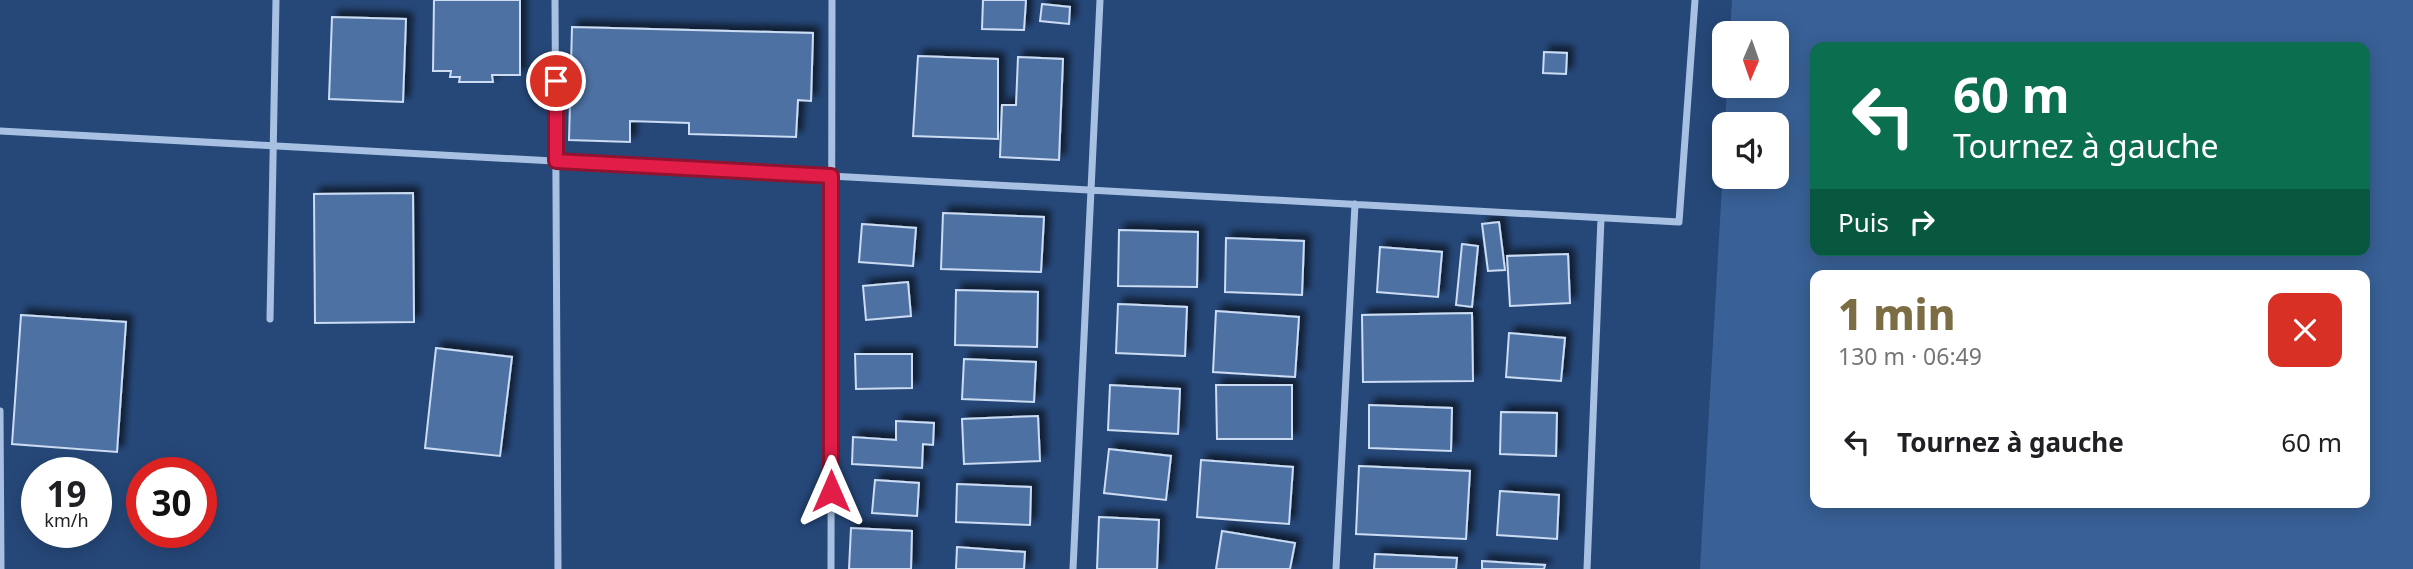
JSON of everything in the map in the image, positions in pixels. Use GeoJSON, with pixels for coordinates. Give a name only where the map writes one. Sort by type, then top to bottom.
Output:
{"type":"FeatureCollection","features":[{"type":"Feature","properties":{"kind":"street"},"geometry":{"type":"LineString","coordinates":[[270,319],[276,0]]}},
{"type":"Feature","properties":{"kind":"street"},"geometry":{"type":"LineString","coordinates":[[555,0],[558,569]]}},
{"type":"Feature","properties":{"kind":"street"},"geometry":{"type":"LineString","coordinates":[[831,569],[832,0]]}},
{"type":"Feature","properties":{"kind":"street"},"geometry":{"type":"LineString","coordinates":[[1073,569],[1100,0]]}},
{"type":"Feature","properties":{"kind":"street"},"geometry":{"type":"LineString","coordinates":[[0,131],[1679,222],[1695,0]]}},
{"type":"Feature","properties":{"kind":"street"},"geometry":{"type":"LineString","coordinates":[[1336,569],[1355,204]]}},
{"type":"Feature","properties":{"kind":"street"},"geometry":{"type":"LineString","coordinates":[[1587,569],[1601,218]]}},
{"type":"Feature","properties":{"kind":"street"},"geometry":{"type":"LineString","coordinates":[[0,411],[1,569]]}},
{"type":"Feature","properties":{"kind":"shaded area"},"geometry":{"type":"Polygon","coordinates":[[[1732,0],[2413,0],[2413,569],[1700,569],[1722,189],[1789,189],[1789,112],[1726,112],[1726,98],[1789,98],[1789,21],[1731,21],[1732,0]]]}},
{"type":"Feature","properties":{"kind":"building"},"geometry":{"type":"Polygon","coordinates":[[[434,0],[520,0],[520,75],[492,75],[493,82],[459,82],[460,77],[450,77],[451,71],[433,71],[434,0]]]}},
{"type":"Feature","properties":{"kind":"building"},"geometry":{"type":"Polygon","coordinates":[[[983,0],[1026,0],[1024,30],[982,29],[983,0]]]}},
{"type":"Feature","properties":{"kind":"building"},"geometry":{"type":"Polygon","coordinates":[[[1042,4],[1070,7],[1069,24],[1040,21],[1042,4]]]}},
{"type":"Feature","properties":{"kind":"building"},"geometry":{"type":"Polygon","coordinates":[[[332,17],[406,19],[403,102],[329,99],[332,17]]]}},
{"type":"Feature","properties":{"kind":"building"},"geometry":{"type":"Polygon","coordinates":[[[572,27],[813,33],[811,101],[798,100],[796,137],[689,134],[689,123],[630,121],[630,142],[569,140],[572,27]]]}},
{"type":"Feature","properties":{"kind":"building"},"geometry":{"type":"Polygon","coordinates":[[[1544,52],[1567,53],[1566,74],[1543,73],[1544,52]]]}},
{"type":"Feature","properties":{"kind":"building"},"geometry":{"type":"Polygon","coordinates":[[[918,56],[998,59],[998,139],[913,136],[918,56]]]}},
{"type":"Feature","properties":{"kind":"building"},"geometry":{"type":"Polygon","coordinates":[[[1018,57],[1063,59],[1059,160],[1000,157],[1002,105],[1016,105],[1018,57]]]}},
{"type":"Feature","properties":{"kind":"building"},"geometry":{"type":"Polygon","coordinates":[[[413,193],[414,322],[315,323],[314,194],[413,193]]]}},
{"type":"Feature","properties":{"kind":"building"},"geometry":{"type":"Polygon","coordinates":[[[943,213],[1044,217],[1041,272],[941,269],[943,213]]]}},
{"type":"Feature","properties":{"kind":"building"},"geometry":{"type":"Polygon","coordinates":[[[1499,222],[1505,270],[1488,271],[1482,224],[1499,222]]]}},
{"type":"Feature","properties":{"kind":"building"},"geometry":{"type":"Polygon","coordinates":[[[862,224],[916,228],[913,266],[859,262],[862,224]]]}},
{"type":"Feature","properties":{"kind":"building"},"geometry":{"type":"Polygon","coordinates":[[[1119,230],[1198,232],[1197,287],[1118,286],[1119,230]]]}},
{"type":"Feature","properties":{"kind":"building"},"geometry":{"type":"Polygon","coordinates":[[[1226,238],[1304,241],[1302,295],[1225,292],[1226,238]]]}},
{"type":"Feature","properties":{"kind":"building"},"geometry":{"type":"Polygon","coordinates":[[[1462,244],[1478,246],[1472,307],[1456,305],[1462,244]]]}},
{"type":"Feature","properties":{"kind":"building"},"geometry":{"type":"Polygon","coordinates":[[[1380,247],[1442,252],[1438,297],[1377,292],[1380,247]]]}},
{"type":"Feature","properties":{"kind":"building"},"geometry":{"type":"Polygon","coordinates":[[[1568,254],[1570,303],[1510,306],[1507,256],[1568,254]]]}},
{"type":"Feature","properties":{"kind":"building"},"geometry":{"type":"Polygon","coordinates":[[[908,282],[911,316],[866,320],[863,286],[908,282]]]}},
{"type":"Feature","properties":{"kind":"building"},"geometry":{"type":"Polygon","coordinates":[[[956,290],[1038,292],[1037,347],[955,345],[956,290]]]}},
{"type":"Feature","properties":{"kind":"building"},"geometry":{"type":"Polygon","coordinates":[[[1118,304],[1187,307],[1185,356],[1116,353],[1118,304]]]}},
{"type":"Feature","properties":{"kind":"building"},"geometry":{"type":"Polygon","coordinates":[[[1216,311],[1299,317],[1295,377],[1213,372],[1216,311]]]}},
{"type":"Feature","properties":{"kind":"building"},"geometry":{"type":"Polygon","coordinates":[[[1472,313],[1473,381],[1363,382],[1362,315],[1472,313]]]}},
{"type":"Feature","properties":{"kind":"building"},"geometry":{"type":"Polygon","coordinates":[[[21,315],[126,322],[117,452],[12,444],[21,315]]]}},
{"type":"Feature","properties":{"kind":"building"},"geometry":{"type":"Polygon","coordinates":[[[1509,333],[1565,338],[1561,381],[1506,377],[1509,333]]]}},
{"type":"Feature","properties":{"kind":"building"},"geometry":{"type":"Polygon","coordinates":[[[436,348],[512,357],[500,456],[425,448],[436,348]]]}},
{"type":"Feature","properties":{"kind":"building"},"geometry":{"type":"Polygon","coordinates":[[[855,354],[912,354],[912,388],[856,389],[855,354]]]}},
{"type":"Feature","properties":{"kind":"building"},"geometry":{"type":"Polygon","coordinates":[[[964,359],[1036,362],[1034,402],[962,399],[964,359]]]}},
{"type":"Feature","properties":{"kind":"building"},"geometry":{"type":"Polygon","coordinates":[[[1110,385],[1180,389],[1178,434],[1108,430],[1110,385]]]}},
{"type":"Feature","properties":{"kind":"building"},"geometry":{"type":"Polygon","coordinates":[[[1216,385],[1292,385],[1292,439],[1217,439],[1216,385]]]}},
{"type":"Feature","properties":{"kind":"building"},"geometry":{"type":"Polygon","coordinates":[[[1369,405],[1452,408],[1451,451],[1369,448],[1369,405]]]}},
{"type":"Feature","properties":{"kind":"building"},"geometry":{"type":"Polygon","coordinates":[[[1501,412],[1557,413],[1556,456],[1500,454],[1501,412]]]}},
{"type":"Feature","properties":{"kind":"building"},"geometry":{"type":"Polygon","coordinates":[[[1038,416],[1040,461],[964,464],[962,419],[1038,416]]]}},
{"type":"Feature","properties":{"kind":"building"},"geometry":{"type":"Polygon","coordinates":[[[896,421],[934,423],[933,445],[923,444],[922,468],[852,464],[853,437],[896,440],[896,421]]]}},
{"type":"Feature","properties":{"kind":"building"},"geometry":{"type":"Polygon","coordinates":[[[1109,449],[1171,456],[1166,500],[1104,493],[1109,449]]]}},
{"type":"Feature","properties":{"kind":"building"},"geometry":{"type":"Polygon","coordinates":[[[1201,460],[1293,467],[1289,524],[1197,517],[1201,460]]]}},
{"type":"Feature","properties":{"kind":"building"},"geometry":{"type":"Polygon","coordinates":[[[1359,466],[1470,471],[1466,539],[1356,534],[1359,466]]]}},
{"type":"Feature","properties":{"kind":"building"},"geometry":{"type":"Polygon","coordinates":[[[875,480],[919,483],[917,516],[872,513],[875,480]]]}},
{"type":"Feature","properties":{"kind":"building"},"geometry":{"type":"Polygon","coordinates":[[[957,484],[1031,487],[1030,525],[956,522],[957,484]]]}},
{"type":"Feature","properties":{"kind":"building"},"geometry":{"type":"Polygon","coordinates":[[[1500,491],[1559,495],[1557,539],[1497,535],[1500,491]]]}},
{"type":"Feature","properties":{"kind":"building"},"geometry":{"type":"Polygon","coordinates":[[[1099,517],[1159,520],[1157,569],[1097,569],[1099,517]]]}},
{"type":"Feature","properties":{"kind":"building"},"geometry":{"type":"Polygon","coordinates":[[[851,528],[912,531],[911,569],[849,569],[851,528]]]}},
{"type":"Feature","properties":{"kind":"building"},"geometry":{"type":"Polygon","coordinates":[[[1222,531],[1295,543],[1290,569],[1216,569],[1222,531]]]}},
{"type":"Feature","properties":{"kind":"building"},"geometry":{"type":"Polygon","coordinates":[[[957,547],[1025,552],[1024,569],[956,569],[957,547]]]}},
{"type":"Feature","properties":{"kind":"building"},"geometry":{"type":"Polygon","coordinates":[[[1375,554],[1457,558],[1456,569],[1374,569],[1375,554]]]}},
{"type":"Feature","properties":{"kind":"building"},"geometry":{"type":"Polygon","coordinates":[[[1482,561],[1545,565],[1544,569],[1482,569],[1482,561]]]}},
{"type":"Feature","properties":{"kind":"route"},"geometry":{"type":"LineString","coordinates":[[556,81],[556,161],[831,176],[831,491]]}}]}
